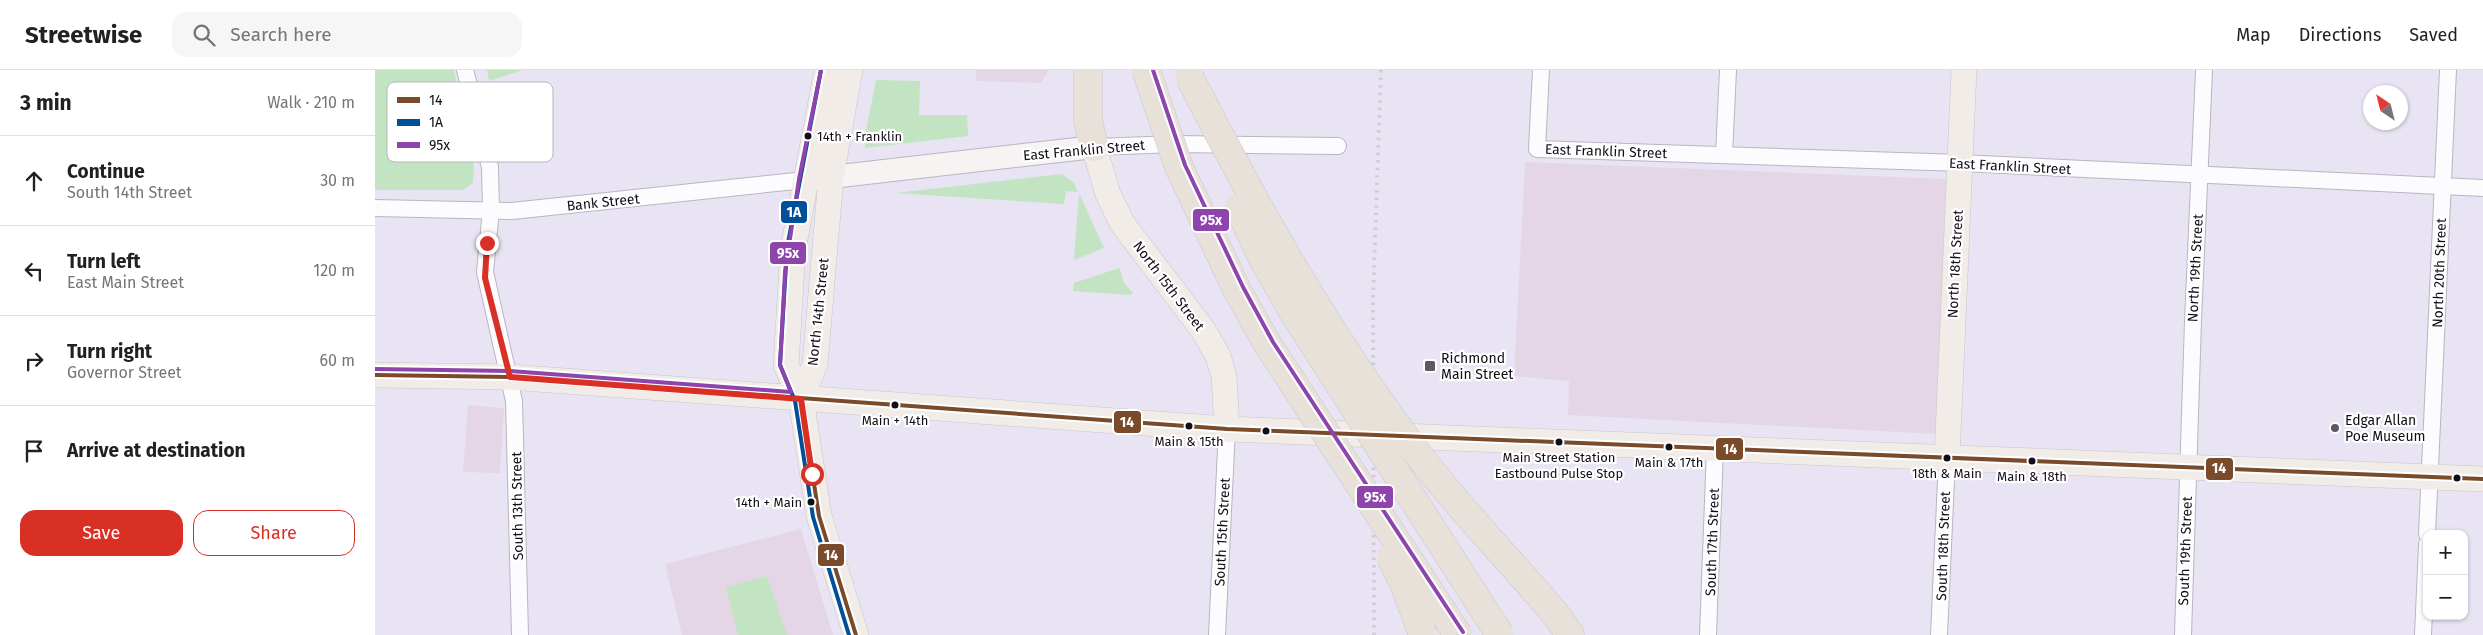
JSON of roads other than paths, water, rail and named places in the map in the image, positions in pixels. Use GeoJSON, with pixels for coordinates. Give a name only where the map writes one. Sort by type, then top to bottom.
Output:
{"type":"FeatureCollection","features":[{"type":"Feature","properties":{"kind":"highway"},"geometry":{"type":"LineString","coordinates":[[1088,70],[1087,120],[1094,147]]}},
{"type":"Feature","properties":{"kind":"highway"},"geometry":{"type":"LineString","coordinates":[[1146,70],[1179,167],[1237,290],[1268,345],[1458,635]]}},
{"type":"Feature","properties":{"kind":"highway"},"geometry":{"type":"LineString","coordinates":[[1188,74],[1232,194],[1271,274],[1393,471],[1500,635]]}},
{"type":"Feature","properties":{"kind":"highway"},"geometry":{"type":"LineString","coordinates":[[1188,74],[1279,245],[1339,342],[1417,453],[1557,616],[1570,635]]}},
{"type":"Feature","properties":{"kind":"highway"},"geometry":{"type":"LineString","coordinates":[[1339,454],[1404,584],[1423,635]]}},
{"type":"Feature","properties":{"kind":"main road","name":"North 14th Street"},"geometry":{"type":"LineString","coordinates":[[801,399],[786,365],[792,257],[827,70]]}},
{"type":"Feature","properties":{"kind":"main road","name":"North 14th Street"},"geometry":{"type":"LineString","coordinates":[[801,399],[815,364],[831,177],[850,70]]}},
{"type":"Feature","properties":{"kind":"main road","name":"North 18th Street"},"geometry":{"type":"LineString","coordinates":[[1947,458],[1964,70]]}},
{"type":"Feature","properties":{"kind":"main road","name":"East Franklin Street"},"geometry":{"type":"LineString","coordinates":[[831,177],[1094,147]]}},
{"type":"Feature","properties":{"kind":"main road","name":"North 15th Street"},"geometry":{"type":"LineString","coordinates":[[1094,147],[1108,194],[1122,223],[1203,330],[1218,356],[1225,376],[1227,429]]}},
{"type":"Feature","properties":{"kind":"main road","name":"Bank Street"},"geometry":{"type":"LineString","coordinates":[[805,180],[831,177]]}},
{"type":"Feature","properties":{"kind":"main road"},"geometry":{"type":"LineString","coordinates":[[375,375],[512,389],[801,399],[1227,429],[2483,479]]}},
{"type":"Feature","properties":{"kind":"main road"},"geometry":{"type":"LineString","coordinates":[[801,399],[819,516],[856,635]]}},
{"type":"Feature","properties":{"kind":"street","name":"East Franklin Street"},"geometry":{"type":"LineString","coordinates":[[1541,70],[1537,149],[1961,163],[2483,188]]}},
{"type":"Feature","properties":{"kind":"street"},"geometry":{"type":"LineString","coordinates":[[1724,155],[1728,70]]}},
{"type":"Feature","properties":{"kind":"street","name":"North 19th Street"},"geometry":{"type":"LineString","coordinates":[[2188,467],[2204,70]]}},
{"type":"Feature","properties":{"kind":"street","name":"North 20th Street"},"geometry":{"type":"LineString","coordinates":[[2427,530],[2448,70]]}},
{"type":"Feature","properties":{"kind":"street","name":"East Franklin Street"},"geometry":{"type":"LineString","coordinates":[[1094,147],[1177,144],[1338,146]]}},
{"type":"Feature","properties":{"kind":"street","name":"South 13th Street"},"geometry":{"type":"LineString","coordinates":[[489,162],[491,210],[485,272],[512,389],[520,635]]}},
{"type":"Feature","properties":{"kind":"street","name":"Bank Street"},"geometry":{"type":"LineString","coordinates":[[375,208],[512,211],[805,180]]}},
{"type":"Feature","properties":{"kind":"street","name":"South 15th Street"},"geometry":{"type":"LineString","coordinates":[[1217,635],[1227,429]]}},
{"type":"Feature","properties":{"kind":"street","name":"South 17th Street"},"geometry":{"type":"LineString","coordinates":[[1708,635],[1715,448]]}},
{"type":"Feature","properties":{"kind":"street","name":"South 18th Street"},"geometry":{"type":"LineString","coordinates":[[1939,635],[1947,458]]}},
{"type":"Feature","properties":{"kind":"street","name":"South 19th Street"},"geometry":{"type":"LineString","coordinates":[[2183,635],[2188,467]]}},
{"type":"Feature","properties":{"kind":"street"},"geometry":{"type":"LineString","coordinates":[[2423,635],[2426,575]]}},
{"type":"Feature","properties":{"kind":"railway"},"geometry":{"type":"LineString","coordinates":[[1374,635],[1373,299],[1381,70]]}},
{"type":"Feature","properties":{"kind":"place","name":"14th + Franklin"},"geometry":{"type":"Point","coordinates":[808,136]}},
{"type":"Feature","properties":{"kind":"place","name":"Richmond Main Street"},"geometry":{"type":"Point","coordinates":[1430,366]}},
{"type":"Feature","properties":{"kind":"place","name":"Main + 14th"},"geometry":{"type":"Point","coordinates":[895,405]}},
{"type":"Feature","properties":{"kind":"place","name":"Main & 15th"},"geometry":{"type":"Point","coordinates":[1189,426]}},
{"type":"Feature","properties":{"kind":"place","name":"Edgar Allan Poe Museum"},"geometry":{"type":"Point","coordinates":[2335,428]}},
{"type":"Feature","properties":{"kind":"place","name":"Main Street Station Eastbound Pulse Stop"},"geometry":{"type":"Point","coordinates":[1559,442]}},
{"type":"Feature","properties":{"kind":"place","name":"Main & 17th"},"geometry":{"type":"Point","coordinates":[1669,447]}},
{"type":"Feature","properties":{"kind":"place","name":"18th & Main"},"geometry":{"type":"Point","coordinates":[1947,458]}},
{"type":"Feature","properties":{"kind":"place","name":"Main & 18th"},"geometry":{"type":"Point","coordinates":[2032,461]}},
{"type":"Feature","properties":{"kind":"place","name":"14th + Main"},"geometry":{"type":"Point","coordinates":[811,502]}}]}
